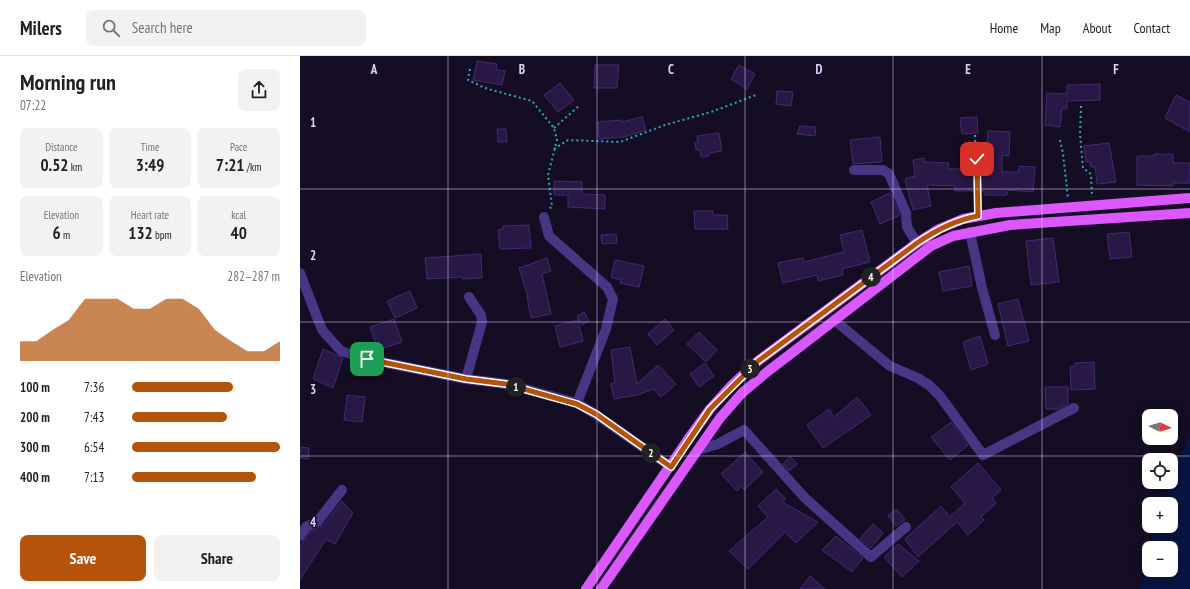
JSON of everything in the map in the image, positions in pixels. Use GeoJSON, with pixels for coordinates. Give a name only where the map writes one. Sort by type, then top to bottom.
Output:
{"type":"FeatureCollection","features":[{"type":"Feature","properties":{"kind":"main road"},"geometry":{"type":"LineString","coordinates":[[586,589],[710,409],[758,361],[917,243],[939,229],[963,219],[978,216],[1190,198]]}},
{"type":"Feature","properties":{"kind":"main road"},"geometry":{"type":"LineString","coordinates":[[601,589],[720,418],[742,393],[767,372],[931,246],[953,236],[1010,225],[1190,213]]}},
{"type":"Feature","properties":{"kind":"street"},"geometry":{"type":"LineString","coordinates":[[854,170],[883,170],[889,174],[906,213],[907,227],[917,243]]}},
{"type":"Feature","properties":{"kind":"street"},"geometry":{"type":"LineString","coordinates":[[544,217],[548,236],[607,287],[613,299],[606,329],[577,404]]}},
{"type":"Feature","properties":{"kind":"street"},"geometry":{"type":"LineString","coordinates":[[970,232],[982,288],[995,335]]}},
{"type":"Feature","properties":{"kind":"street"},"geometry":{"type":"LineString","coordinates":[[300,273],[322,330],[342,351],[367,359],[466,379],[506,384],[577,404],[596,414],[671,467]]}},
{"type":"Feature","properties":{"kind":"street"},"geometry":{"type":"LineString","coordinates":[[466,379],[482,322],[481,315],[469,297]]}},
{"type":"Feature","properties":{"kind":"street"},"geometry":{"type":"LineString","coordinates":[[834,320],[890,366],[918,378],[929,385],[940,396],[983,455],[1074,408]]}},
{"type":"Feature","properties":{"kind":"street"},"geometry":{"type":"LineString","coordinates":[[698,450],[718,444],[744,430],[805,498],[871,557],[906,527]]}},
{"type":"Feature","properties":{"kind":"street"},"geometry":{"type":"LineString","coordinates":[[302,529],[318,521],[342,490]]}},
{"type":"Feature","properties":{"kind":"path"},"geometry":{"type":"LineString","coordinates":[[470,69],[468,80],[485,88],[532,102],[554,128],[557,140],[548,175],[552,207],[543,212],[544,217]]}},
{"type":"Feature","properties":{"kind":"path"},"geometry":{"type":"LineString","coordinates":[[554,149],[568,140],[620,142],[666,125],[711,112],[756,95]]}},
{"type":"Feature","properties":{"kind":"path"},"geometry":{"type":"LineString","coordinates":[[554,128],[580,105]]}},
{"type":"Feature","properties":{"kind":"path"},"geometry":{"type":"LineString","coordinates":[[1081,106],[1080,134],[1083,168],[1091,174],[1093,206]]}},
{"type":"Feature","properties":{"kind":"path"},"geometry":{"type":"LineString","coordinates":[[975,135],[978,216]]}},
{"type":"Feature","properties":{"kind":"path"},"geometry":{"type":"LineString","coordinates":[[1060,140],[1063,153],[1069,208]]}},
{"type":"Feature","properties":{"kind":"shaded area"},"geometry":{"type":"Polygon","coordinates":[[[1190,432],[1190,589],[1140,589],[1143,577],[1178,577],[1178,541],[1153,541],[1154,533],[1178,533],[1178,497],[1165,497],[1168,489],[1178,489],[1178,463],[1190,432]]]}},
{"type":"Feature","properties":{"kind":"building"},"geometry":{"type":"Polygon","coordinates":[[[477,61],[497,64],[496,70],[505,71],[502,85],[473,80],[477,61]]]}},
{"type":"Feature","properties":{"kind":"building"},"geometry":{"type":"Polygon","coordinates":[[[595,65],[619,65],[617,88],[594,88],[595,65]]]}},
{"type":"Feature","properties":{"kind":"building"},"geometry":{"type":"Polygon","coordinates":[[[739,65],[755,74],[747,89],[731,79],[739,65]]]}},
{"type":"Feature","properties":{"kind":"building"},"geometry":{"type":"Polygon","coordinates":[[[560,83],[574,100],[558,112],[544,95],[560,83]]]}},
{"type":"Feature","properties":{"kind":"building"},"geometry":{"type":"Polygon","coordinates":[[[1100,84],[1100,100],[1067,101],[1067,109],[1062,109],[1060,127],[1045,125],[1047,93],[1067,94],[1067,85],[1100,84]]]}},
{"type":"Feature","properties":{"kind":"building"},"geometry":{"type":"Polygon","coordinates":[[[777,91],[793,92],[791,106],[776,104],[777,91]]]}},
{"type":"Feature","properties":{"kind":"building"},"geometry":{"type":"Polygon","coordinates":[[[1176,95],[1190,102],[1190,132],[1165,118],[1176,95]]]}},
{"type":"Feature","properties":{"kind":"building"},"geometry":{"type":"Polygon","coordinates":[[[642,117],[646,130],[624,137],[599,139],[598,122],[622,120],[622,122],[642,117]]]}},
{"type":"Feature","properties":{"kind":"building"},"geometry":{"type":"Polygon","coordinates":[[[977,117],[978,133],[962,134],[960,118],[977,117]]]}},
{"type":"Feature","properties":{"kind":"building"},"geometry":{"type":"Polygon","coordinates":[[[800,126],[816,127],[815,136],[797,134],[800,126]]]}},
{"type":"Feature","properties":{"kind":"building"},"geometry":{"type":"Polygon","coordinates":[[[497,129],[506,129],[507,142],[498,142],[497,129]]]}},
{"type":"Feature","properties":{"kind":"building"},"geometry":{"type":"Polygon","coordinates":[[[988,131],[1010,132],[1009,156],[1002,155],[1002,172],[1019,172],[1019,166],[1035,167],[1033,192],[1008,190],[1007,195],[984,195],[984,191],[955,191],[955,186],[927,185],[931,206],[913,210],[905,179],[915,176],[913,160],[924,158],[924,162],[949,163],[948,169],[985,169],[988,131]]]}},
{"type":"Feature","properties":{"kind":"building"},"geometry":{"type":"Polygon","coordinates":[[[719,133],[722,151],[709,153],[709,156],[701,157],[700,150],[696,150],[695,143],[698,142],[697,136],[719,133]]]}},
{"type":"Feature","properties":{"kind":"building"},"geometry":{"type":"Polygon","coordinates":[[[880,137],[882,162],[853,164],[850,140],[880,137]]]}},
{"type":"Feature","properties":{"kind":"building"},"geometry":{"type":"Polygon","coordinates":[[[1109,143],[1116,182],[1097,184],[1095,167],[1091,167],[1090,162],[1086,162],[1084,146],[1109,143]]]}},
{"type":"Feature","properties":{"kind":"building"},"geometry":{"type":"Polygon","coordinates":[[[1154,154],[1173,154],[1173,163],[1190,163],[1190,183],[1173,183],[1173,186],[1137,185],[1137,156],[1154,156],[1154,154]]]}},
{"type":"Feature","properties":{"kind":"building"},"geometry":{"type":"Polygon","coordinates":[[[554,181],[582,182],[582,194],[605,195],[605,209],[568,207],[568,195],[554,195],[554,181]]]}},
{"type":"Feature","properties":{"kind":"building"},"geometry":{"type":"Polygon","coordinates":[[[890,193],[900,215],[880,224],[871,202],[890,193]]]}},
{"type":"Feature","properties":{"kind":"building"},"geometry":{"type":"Polygon","coordinates":[[[694,211],[713,211],[713,215],[727,215],[728,229],[695,229],[694,211]]]}},
{"type":"Feature","properties":{"kind":"building"},"geometry":{"type":"Polygon","coordinates":[[[529,225],[531,248],[500,249],[498,230],[504,229],[503,226],[529,225]]]}},
{"type":"Feature","properties":{"kind":"building"},"geometry":{"type":"Polygon","coordinates":[[[862,230],[870,262],[842,269],[843,275],[818,281],[817,275],[783,283],[778,263],[803,258],[804,262],[844,252],[840,235],[862,230]]]}},
{"type":"Feature","properties":{"kind":"building"},"geometry":{"type":"Polygon","coordinates":[[[1129,232],[1132,257],[1110,259],[1107,234],[1129,232]]]}},
{"type":"Feature","properties":{"kind":"building"},"geometry":{"type":"Polygon","coordinates":[[[616,234],[617,243],[602,244],[601,235],[616,234]]]}},
{"type":"Feature","properties":{"kind":"building"},"geometry":{"type":"Polygon","coordinates":[[[1053,238],[1059,282],[1031,285],[1026,241],[1053,238]]]}},
{"type":"Feature","properties":{"kind":"building"},"geometry":{"type":"Polygon","coordinates":[[[481,254],[482,278],[462,279],[462,277],[427,279],[425,258],[481,254]]]}},
{"type":"Feature","properties":{"kind":"building"},"geometry":{"type":"Polygon","coordinates":[[[547,258],[551,271],[542,274],[551,314],[531,318],[528,297],[519,268],[547,258]]]}},
{"type":"Feature","properties":{"kind":"building"},"geometry":{"type":"Polygon","coordinates":[[[615,260],[644,266],[639,287],[620,283],[621,280],[611,277],[615,260]]]}},
{"type":"Feature","properties":{"kind":"building"},"geometry":{"type":"Polygon","coordinates":[[[969,266],[972,286],[943,291],[939,272],[969,266]]]}},
{"type":"Feature","properties":{"kind":"building"},"geometry":{"type":"Polygon","coordinates":[[[410,291],[417,308],[395,318],[387,301],[410,291]]]}},
{"type":"Feature","properties":{"kind":"building"},"geometry":{"type":"Polygon","coordinates":[[[1018,299],[1029,341],[1008,346],[998,304],[1018,299]]]}},
{"type":"Feature","properties":{"kind":"building"},"geometry":{"type":"Polygon","coordinates":[[[584,312],[589,321],[582,325],[577,316],[584,312]]]}},
{"type":"Feature","properties":{"kind":"building"},"geometry":{"type":"Polygon","coordinates":[[[394,319],[402,342],[378,350],[370,327],[394,319]]]}},
{"type":"Feature","properties":{"kind":"building"},"geometry":{"type":"Polygon","coordinates":[[[665,319],[674,330],[657,345],[648,334],[665,319]]]}},
{"type":"Feature","properties":{"kind":"building"},"geometry":{"type":"Polygon","coordinates":[[[578,320],[583,341],[560,347],[555,326],[578,320]]]}},
{"type":"Feature","properties":{"kind":"building"},"geometry":{"type":"Polygon","coordinates":[[[699,332],[717,350],[706,362],[687,344],[699,332]]]}},
{"type":"Feature","properties":{"kind":"building"},"geometry":{"type":"Polygon","coordinates":[[[980,336],[988,364],[971,370],[963,342],[980,336]]]}},
{"type":"Feature","properties":{"kind":"building"},"geometry":{"type":"Polygon","coordinates":[[[630,347],[637,384],[658,365],[676,384],[661,397],[654,389],[637,395],[614,399],[611,384],[615,383],[611,350],[630,347]]]}},
{"type":"Feature","properties":{"kind":"building"},"geometry":{"type":"Polygon","coordinates":[[[323,349],[343,358],[333,388],[313,379],[323,349]]]}},
{"type":"Feature","properties":{"kind":"building"},"geometry":{"type":"Polygon","coordinates":[[[1094,362],[1095,389],[1071,390],[1070,367],[1075,366],[1075,363],[1094,362]]]}},
{"type":"Feature","properties":{"kind":"building"},"geometry":{"type":"Polygon","coordinates":[[[705,363],[714,376],[699,387],[690,374],[705,363]]]}},
{"type":"Feature","properties":{"kind":"building"},"geometry":{"type":"Polygon","coordinates":[[[1045,387],[1068,387],[1068,404],[1058,409],[1046,409],[1045,387]]]}},
{"type":"Feature","properties":{"kind":"building"},"geometry":{"type":"Polygon","coordinates":[[[347,395],[365,397],[362,422],[344,420],[347,395]]]}},
{"type":"Feature","properties":{"kind":"building"},"geometry":{"type":"Polygon","coordinates":[[[857,397],[871,415],[823,448],[807,425],[829,409],[834,417],[857,397]]]}},
{"type":"Feature","properties":{"kind":"building"},"geometry":{"type":"Polygon","coordinates":[[[951,422],[968,445],[950,460],[931,437],[951,422]]]}},
{"type":"Feature","properties":{"kind":"building"},"geometry":{"type":"Polygon","coordinates":[[[300,447],[309,448],[308,459],[300,458],[300,447]]]}},
{"type":"Feature","properties":{"kind":"building"},"geometry":{"type":"Polygon","coordinates":[[[745,452],[763,472],[744,490],[741,487],[737,491],[721,474],[745,452]]]}},
{"type":"Feature","properties":{"kind":"building"},"geometry":{"type":"Polygon","coordinates":[[[790,456],[797,464],[789,471],[783,464],[790,456]]]}},
{"type":"Feature","properties":{"kind":"building"},"geometry":{"type":"Polygon","coordinates":[[[978,463],[1001,490],[992,498],[996,503],[981,517],[984,520],[968,535],[957,522],[918,557],[905,539],[941,506],[950,517],[965,503],[951,487],[978,463]]]}},
{"type":"Feature","properties":{"kind":"building"},"geometry":{"type":"Polygon","coordinates":[[[776,489],[786,499],[782,502],[818,522],[796,543],[785,532],[748,569],[729,551],[768,517],[758,506],[776,489]]]}},
{"type":"Feature","properties":{"kind":"building"},"geometry":{"type":"Polygon","coordinates":[[[342,501],[353,513],[335,544],[326,539],[300,580],[300,546],[310,532],[323,525],[342,501]]]}},
{"type":"Feature","properties":{"kind":"building"},"geometry":{"type":"Polygon","coordinates":[[[897,509],[905,520],[896,526],[888,515],[897,509]]]}},
{"type":"Feature","properties":{"kind":"building"},"geometry":{"type":"Polygon","coordinates":[[[873,524],[883,533],[871,548],[860,539],[873,524]]]}},
{"type":"Feature","properties":{"kind":"building"},"geometry":{"type":"Polygon","coordinates":[[[836,536],[863,558],[852,572],[822,550],[836,536]]]}},
{"type":"Feature","properties":{"kind":"building"},"geometry":{"type":"Polygon","coordinates":[[[898,544],[919,561],[902,577],[884,557],[898,544]]]}},
{"type":"Feature","properties":{"kind":"building"},"geometry":{"type":"Polygon","coordinates":[[[810,576],[825,589],[800,589],[810,576]]]}},
{"type":"Feature","properties":{"kind":"route"},"geometry":{"type":"LineString","coordinates":[[367,359],[466,379],[506,384],[577,404],[596,414],[671,467],[689,438],[710,409],[730,387],[758,361],[917,243],[939,229],[963,219],[978,216],[977,159]]}}]}
